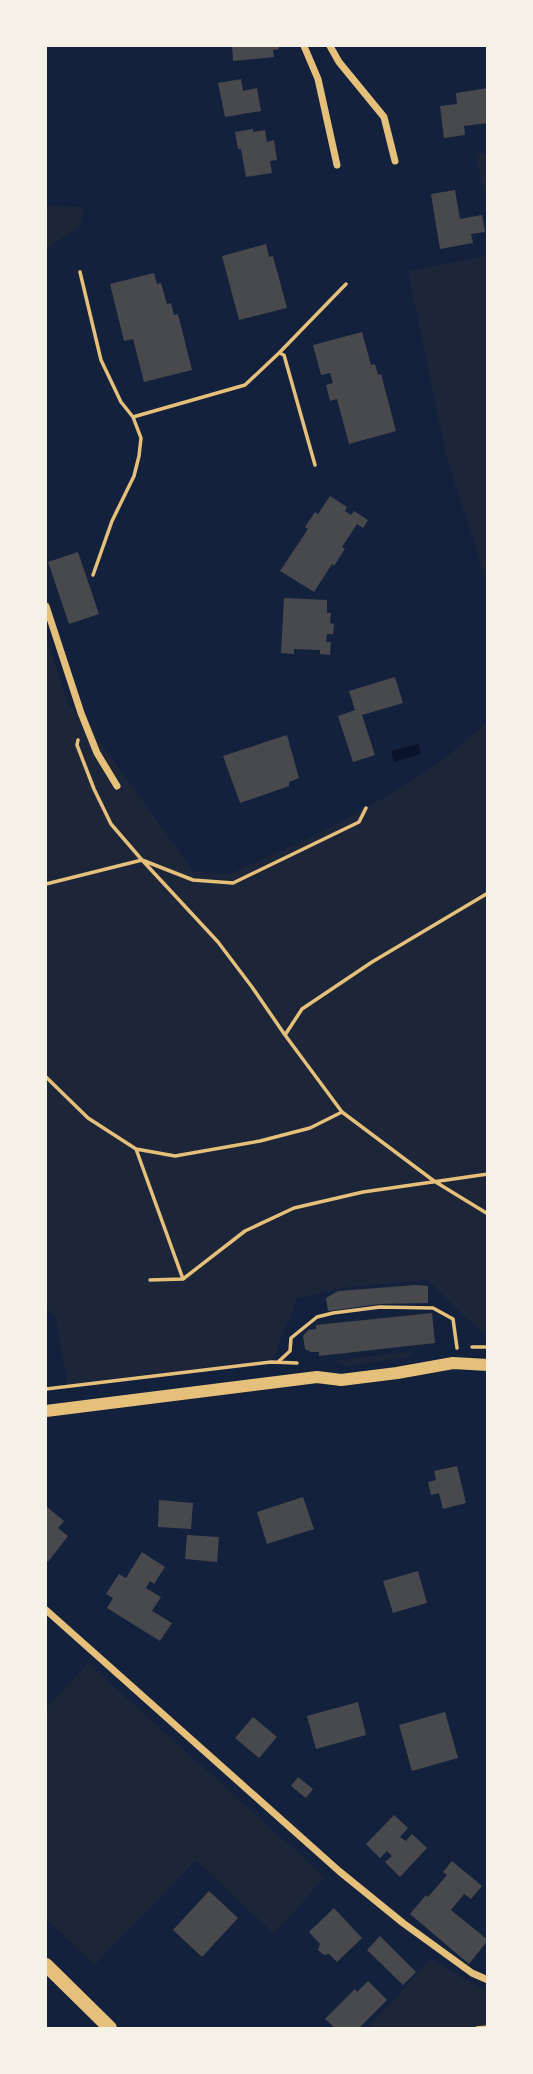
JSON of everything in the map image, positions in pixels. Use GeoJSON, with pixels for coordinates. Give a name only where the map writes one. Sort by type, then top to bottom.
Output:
{"type":"FeatureCollection","features":[{"type":"Feature","properties":{"kind":"main road"},"geometry":{"type":"LineString","coordinates":[[46,1965],[110,2028]]}},
{"type":"Feature","properties":{"kind":"street"},"geometry":{"type":"LineString","coordinates":[[304,46],[318,79],[337,165]]}},
{"type":"Feature","properties":{"kind":"street"},"geometry":{"type":"LineString","coordinates":[[330,46],[339,62],[384,117],[395,161]]}},
{"type":"Feature","properties":{"kind":"street"},"geometry":{"type":"LineString","coordinates":[[46,606],[81,713],[97,753],[117,786]]}},
{"type":"Feature","properties":{"kind":"street"},"geometry":{"type":"LineString","coordinates":[[46,1411],[317,1377],[341,1380],[453,1363],[488,1365]]}},
{"type":"Feature","properties":{"kind":"street"},"geometry":{"type":"LineString","coordinates":[[46,1610],[339,1871],[403,1923],[472,1973],[488,1980]]}},
{"type":"Feature","properties":{"kind":"path"},"geometry":{"type":"LineString","coordinates":[[79,272],[101,360],[121,402],[133,417],[141,438],[134,476],[111,521],[93,575]]}},
{"type":"Feature","properties":{"kind":"path"},"geometry":{"type":"LineString","coordinates":[[133,417],[245,385],[346,284]]}},
{"type":"Feature","properties":{"kind":"path"},"geometry":{"type":"LineString","coordinates":[[279,353],[284,355],[315,465]]}},
{"type":"Feature","properties":{"kind":"path"},"geometry":{"type":"LineString","coordinates":[[81,713],[77,745],[111,824],[218,942],[342,1112],[434,1181],[488,1214]]}},
{"type":"Feature","properties":{"kind":"path"},"geometry":{"type":"LineString","coordinates":[[46,884],[142,860],[193,880],[233,883],[359,822],[366,808]]}},
{"type":"Feature","properties":{"kind":"path"},"geometry":{"type":"LineString","coordinates":[[285,1035],[302,1009],[372,962],[488,894]]}},
{"type":"Feature","properties":{"kind":"path"},"geometry":{"type":"LineString","coordinates":[[46,1077],[88,1118],[136,1149],[174,1156],[260,1141],[310,1128],[342,1112]]}},
{"type":"Feature","properties":{"kind":"path"},"geometry":{"type":"LineString","coordinates":[[136,1149],[183,1279]]}},
{"type":"Feature","properties":{"kind":"path"},"geometry":{"type":"LineString","coordinates":[[150,1280],[183,1279],[245,1231],[294,1209],[363,1192],[488,1174]]}},
{"type":"Feature","properties":{"kind":"path"},"geometry":{"type":"LineString","coordinates":[[278,1362],[290,1352],[291,1338],[317,1317],[380,1307],[433,1308],[453,1319],[457,1348]]}},
{"type":"Feature","properties":{"kind":"path"},"geometry":{"type":"LineString","coordinates":[[477,2028],[488,2027]]}},
{"type":"Feature","properties":{"kind":"shaded area"},"geometry":{"type":"Polygon","coordinates":[[[488,153],[487,206],[476,154],[488,153]]]}},
{"type":"Feature","properties":{"kind":"shaded area"},"geometry":{"type":"Polygon","coordinates":[[[46,206],[83,207],[81,226],[46,249],[46,206]]]}},
{"type":"Feature","properties":{"kind":"shaded area"},"geometry":{"type":"Polygon","coordinates":[[[488,256],[487,581],[447,459],[408,271],[488,256]]]}},
{"type":"Feature","properties":{"kind":"shaded area"},"geometry":{"type":"Polygon","coordinates":[[[46,636],[68,704],[88,725],[193,871],[227,875],[318,834],[391,794],[436,765],[487,723],[487,1336],[428,1280],[349,1287],[297,1298],[273,1359],[68,1385],[55,1316],[46,1307],[46,636]]]}},
{"type":"Feature","properties":{"kind":"shaded area"},"geometry":{"type":"Polygon","coordinates":[[[418,744],[421,754],[394,762],[391,751],[418,744]]]}},
{"type":"Feature","properties":{"kind":"shaded area"},"geometry":{"type":"Polygon","coordinates":[[[413,1351],[400,1359],[346,1366],[331,1361],[413,1351]]]}},
{"type":"Feature","properties":{"kind":"shaded area"},"geometry":{"type":"Polygon","coordinates":[[[88,1663],[325,1877],[274,1934],[196,1860],[95,1965],[46,1919],[46,1709],[88,1663]]]}},
{"type":"Feature","properties":{"kind":"shaded area"},"geometry":{"type":"Polygon","coordinates":[[[431,1959],[487,1992],[487,2028],[368,2028],[431,1959]]]}},
{"type":"Feature","properties":{"kind":"building"},"geometry":{"type":"Polygon","coordinates":[[[232,46],[279,46],[279,49],[273,50],[274,57],[233,61],[232,46]]]}},
{"type":"Feature","properties":{"kind":"building"},"geometry":{"type":"Polygon","coordinates":[[[241,79],[243,91],[257,88],[261,111],[225,117],[218,83],[241,79]]]}},
{"type":"Feature","properties":{"kind":"building"},"geometry":{"type":"Polygon","coordinates":[[[488,88],[488,123],[464,126],[465,135],[444,138],[440,106],[457,104],[456,93],[488,88]]]}},
{"type":"Feature","properties":{"kind":"building"},"geometry":{"type":"Polygon","coordinates":[[[253,129],[253,132],[265,130],[267,142],[274,140],[277,160],[270,161],[272,173],[246,177],[235,132],[253,129]]]}},
{"type":"Feature","properties":{"kind":"building"},"geometry":{"type":"Polygon","coordinates":[[[455,190],[460,219],[482,215],[485,232],[471,234],[473,243],[440,249],[431,194],[455,190]]]}},
{"type":"Feature","properties":{"kind":"building"},"geometry":{"type":"Polygon","coordinates":[[[266,244],[269,257],[273,256],[287,308],[239,320],[222,256],[266,244]]]}},
{"type":"Feature","properties":{"kind":"building"},"geometry":{"type":"Polygon","coordinates":[[[154,273],[157,284],[161,283],[167,304],[171,303],[174,315],[178,314],[192,370],[144,382],[133,339],[124,341],[110,284],[154,273]]]}},
{"type":"Feature","properties":{"kind":"building"},"geometry":{"type":"Polygon","coordinates":[[[362,332],[371,365],[375,364],[378,375],[381,374],[396,431],[349,444],[337,399],[330,401],[326,385],[333,383],[330,373],[321,375],[313,345],[362,332]]]}},
{"type":"Feature","properties":{"kind":"building"},"geometry":{"type":"Polygon","coordinates":[[[330,496],[347,507],[345,511],[351,515],[354,511],[368,520],[363,528],[357,524],[342,547],[345,549],[314,592],[280,571],[308,529],[305,527],[315,512],[318,514],[330,496]]]}},
{"type":"Feature","properties":{"kind":"building"},"geometry":{"type":"Polygon","coordinates":[[[78,552],[99,614],[69,624],[48,562],[78,552]]]}},
{"type":"Feature","properties":{"kind":"building"},"geometry":{"type":"Polygon","coordinates":[[[284,598],[327,600],[327,613],[331,613],[330,623],[334,624],[333,634],[327,634],[326,642],[331,642],[330,655],[320,654],[320,650],[294,649],[294,654],[281,653],[284,598]]]}},
{"type":"Feature","properties":{"kind":"building"},"geometry":{"type":"Polygon","coordinates":[[[395,677],[403,703],[362,715],[375,755],[353,762],[338,716],[355,710],[349,691],[395,677]]]}},
{"type":"Feature","properties":{"kind":"building"},"geometry":{"type":"Polygon","coordinates":[[[287,735],[299,778],[289,782],[289,786],[240,803],[223,756],[287,735]]]}},
{"type":"Feature","properties":{"kind":"building"},"geometry":{"type":"Polygon","coordinates":[[[428,1286],[428,1303],[380,1304],[328,1311],[326,1298],[338,1291],[428,1286]]]}},
{"type":"Feature","properties":{"kind":"building"},"geometry":{"type":"Polygon","coordinates":[[[432,1313],[435,1343],[319,1356],[319,1352],[305,1349],[303,1336],[308,1330],[316,1329],[316,1325],[432,1313]]]}},
{"type":"Feature","properties":{"kind":"building"},"geometry":{"type":"Polygon","coordinates":[[[457,1466],[466,1503],[443,1509],[439,1493],[431,1495],[428,1482],[436,1480],[434,1471],[457,1466]]]}},
{"type":"Feature","properties":{"kind":"building"},"geometry":{"type":"Polygon","coordinates":[[[303,1497],[314,1529],[267,1544],[257,1512],[303,1497]]]}},
{"type":"Feature","properties":{"kind":"building"},"geometry":{"type":"Polygon","coordinates":[[[159,1500],[193,1503],[191,1529],[158,1527],[159,1500]]]}},
{"type":"Feature","properties":{"kind":"building"},"geometry":{"type":"Polygon","coordinates":[[[46,1506],[64,1521],[58,1528],[68,1536],[48,1562],[46,1560],[46,1506]]]}},
{"type":"Feature","properties":{"kind":"building"},"geometry":{"type":"Polygon","coordinates":[[[187,1535],[219,1537],[217,1562],[185,1559],[187,1535]]]}},
{"type":"Feature","properties":{"kind":"building"},"geometry":{"type":"Polygon","coordinates":[[[142,1552],[165,1567],[154,1584],[150,1581],[146,1588],[161,1597],[152,1611],[172,1623],[160,1641],[107,1608],[113,1598],[106,1594],[119,1574],[126,1578],[142,1552]]]}},
{"type":"Feature","properties":{"kind":"building"},"geometry":{"type":"Polygon","coordinates":[[[418,1571],[427,1603],[393,1613],[383,1581],[418,1571]]]}},
{"type":"Feature","properties":{"kind":"building"},"geometry":{"type":"Polygon","coordinates":[[[358,1702],[366,1735],[316,1749],[307,1716],[358,1702]]]}},
{"type":"Feature","properties":{"kind":"building"},"geometry":{"type":"Polygon","coordinates":[[[445,1712],[458,1758],[412,1771],[399,1725],[445,1712]]]}},
{"type":"Feature","properties":{"kind":"building"},"geometry":{"type":"Polygon","coordinates":[[[253,1717],[277,1737],[259,1758],[235,1738],[253,1717]]]}},
{"type":"Feature","properties":{"kind":"building"},"geometry":{"type":"Polygon","coordinates":[[[298,1777],[313,1789],[306,1798],[291,1786],[298,1777]]]}},
{"type":"Feature","properties":{"kind":"building"},"geometry":{"type":"Polygon","coordinates":[[[394,1815],[408,1828],[400,1837],[406,1841],[412,1834],[427,1848],[400,1877],[385,1862],[392,1856],[387,1851],[380,1858],[366,1844],[394,1815]]]}},
{"type":"Feature","properties":{"kind":"building"},"geometry":{"type":"Polygon","coordinates":[[[452,1861],[482,1886],[471,1899],[464,1894],[451,1910],[488,1940],[469,1964],[410,1914],[447,1875],[443,1872],[452,1861]]]}},
{"type":"Feature","properties":{"kind":"building"},"geometry":{"type":"Polygon","coordinates":[[[209,1891],[238,1918],[202,1957],[173,1930],[209,1891]]]}},
{"type":"Feature","properties":{"kind":"building"},"geometry":{"type":"Polygon","coordinates":[[[334,1908],[362,1938],[337,1962],[329,1954],[324,1955],[318,1950],[320,1944],[309,1932],[334,1908]]]}},
{"type":"Feature","properties":{"kind":"building"},"geometry":{"type":"Polygon","coordinates":[[[380,1936],[416,1972],[403,1985],[367,1950],[380,1936]]]}},
{"type":"Feature","properties":{"kind":"building"},"geometry":{"type":"Polygon","coordinates":[[[368,1981],[387,2000],[359,2028],[335,2028],[325,2019],[355,1989],[357,1992],[368,1981]]]}}]}
